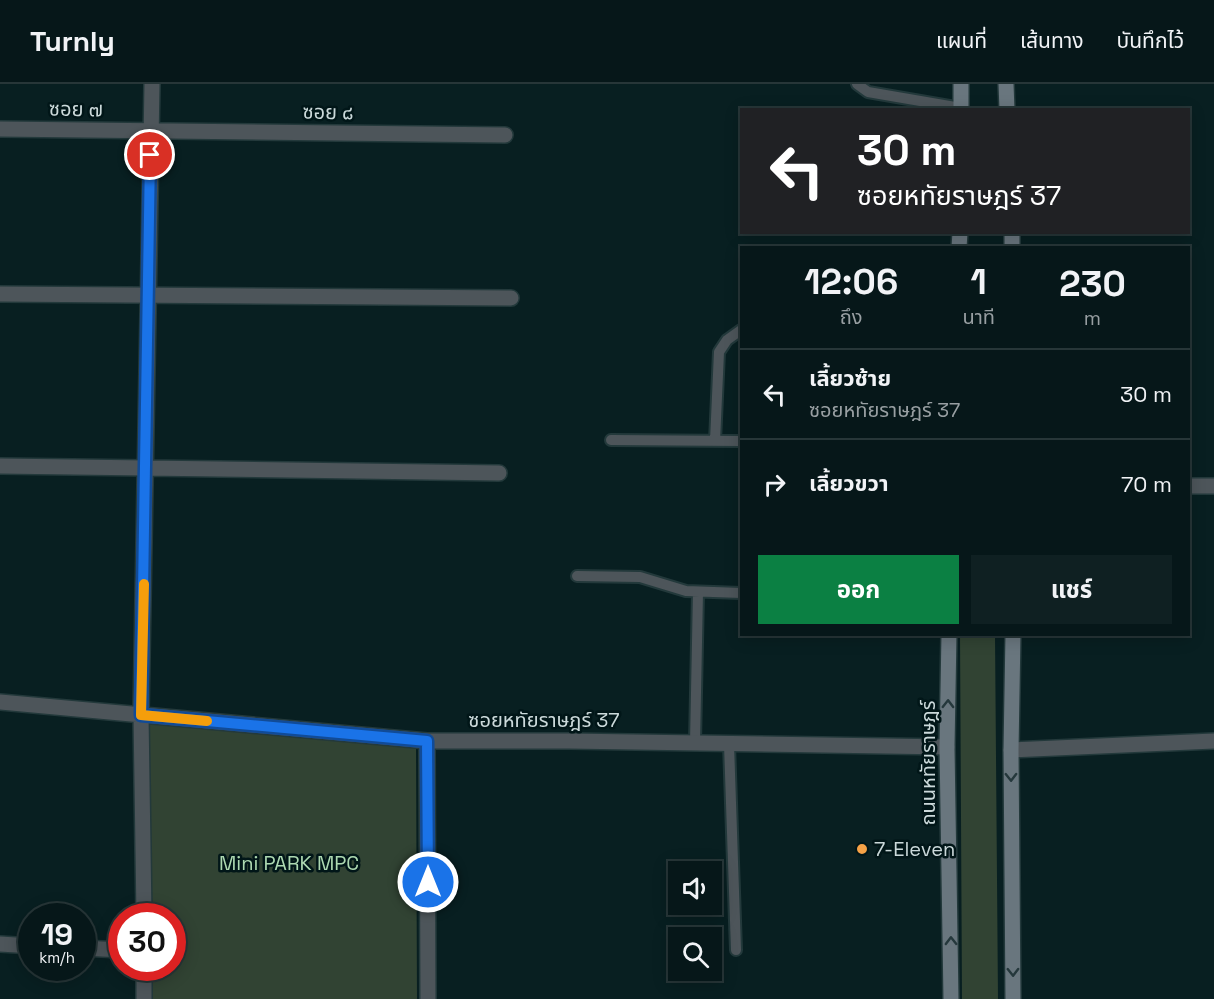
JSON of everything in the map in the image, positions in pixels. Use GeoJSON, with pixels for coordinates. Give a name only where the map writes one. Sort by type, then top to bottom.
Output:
{"type":"FeatureCollection","features":[{"type":"Feature","properties":{"kind":"main road"},"geometry":{"type":"LineString","coordinates":[[961,84],[961,108]]}},
{"type":"Feature","properties":{"kind":"main road"},"geometry":{"type":"LineString","coordinates":[[1006,84],[1007,108]]}},
{"type":"Feature","properties":{"kind":"main road","name":"ถนนหทัยราษฎร์"},"geometry":{"type":"LineString","coordinates":[[949,636],[947,747],[951,999]]}},
{"type":"Feature","properties":{"kind":"main road"},"geometry":{"type":"LineString","coordinates":[[1012,636],[1013,999]]}},
{"type":"Feature","properties":{"kind":"street"},"geometry":{"type":"LineString","coordinates":[[144,903],[141,715],[152,84]]}},
{"type":"Feature","properties":{"kind":"street","name":"ซอย ๗"},"geometry":{"type":"LineString","coordinates":[[0,129],[151,132]]}},
{"type":"Feature","properties":{"kind":"street","name":"ซอย ๘"},"geometry":{"type":"LineString","coordinates":[[151,132],[505,135]]}},
{"type":"Feature","properties":{"kind":"street"},"geometry":{"type":"LineString","coordinates":[[0,294],[511,298]]}},
{"type":"Feature","properties":{"kind":"street"},"geometry":{"type":"LineString","coordinates":[[0,466],[499,473]]}},
{"type":"Feature","properties":{"kind":"street"},"geometry":{"type":"LineString","coordinates":[[1190,486],[1214,486]]}},
{"type":"Feature","properties":{"kind":"street","name":"ซอยหทัยราษฎร์ 37"},"geometry":{"type":"LineString","coordinates":[[0,702],[427,741],[947,747]]}},
{"type":"Feature","properties":{"kind":"street"},"geometry":{"type":"LineString","coordinates":[[427,741],[428,999]]}},
{"type":"Feature","properties":{"kind":"street"},"geometry":{"type":"LineString","coordinates":[[1011,750],[1214,741]]}},
{"type":"Feature","properties":{"kind":"street"},"geometry":{"type":"LineString","coordinates":[[0,944],[18,945]]}},
{"type":"Feature","properties":{"kind":"street"},"geometry":{"type":"LineString","coordinates":[[144,981],[144,999]]}},
{"type":"Feature","properties":{"kind":"lane"},"geometry":{"type":"LineString","coordinates":[[857,84],[868,92],[956,108]]}},
{"type":"Feature","properties":{"kind":"lane"},"geometry":{"type":"LineString","coordinates":[[715,441],[719,352],[727,340],[740,331]]}},
{"type":"Feature","properties":{"kind":"lane"},"geometry":{"type":"LineString","coordinates":[[611,440],[740,441]]}},
{"type":"Feature","properties":{"kind":"lane"},"geometry":{"type":"LineString","coordinates":[[577,576],[640,577],[686,591],[740,593]]}},
{"type":"Feature","properties":{"kind":"lane"},"geometry":{"type":"LineString","coordinates":[[695,743],[698,592]]}},
{"type":"Feature","properties":{"kind":"lane"},"geometry":{"type":"LineString","coordinates":[[729,744],[736,950]]}},
{"type":"Feature","properties":{"kind":"green space"},"geometry":{"type":"Polygon","coordinates":[[[960,636],[995,636],[998,999],[962,999],[960,636]]]}},
{"type":"Feature","properties":{"kind":"green space","name":"Mini PARK MPC"},"geometry":{"type":"Polygon","coordinates":[[[143,723],[416,740],[417,999],[139,999],[139,981],[186,981],[186,903],[140,903],[143,723]]]}},
{"type":"Feature","properties":{"kind":"slow traffic"},"geometry":{"type":"LineString","coordinates":[[144,584],[141,715],[207,721]]}},
{"type":"Feature","properties":{"kind":"place","name":"7-Eleven"},"geometry":{"type":"Point","coordinates":[862,849]}},
{"type":"Feature","properties":{"kind":"route"},"geometry":{"type":"LineString","coordinates":[[150,155],[141,715],[427,741],[428,882]]}}]}
